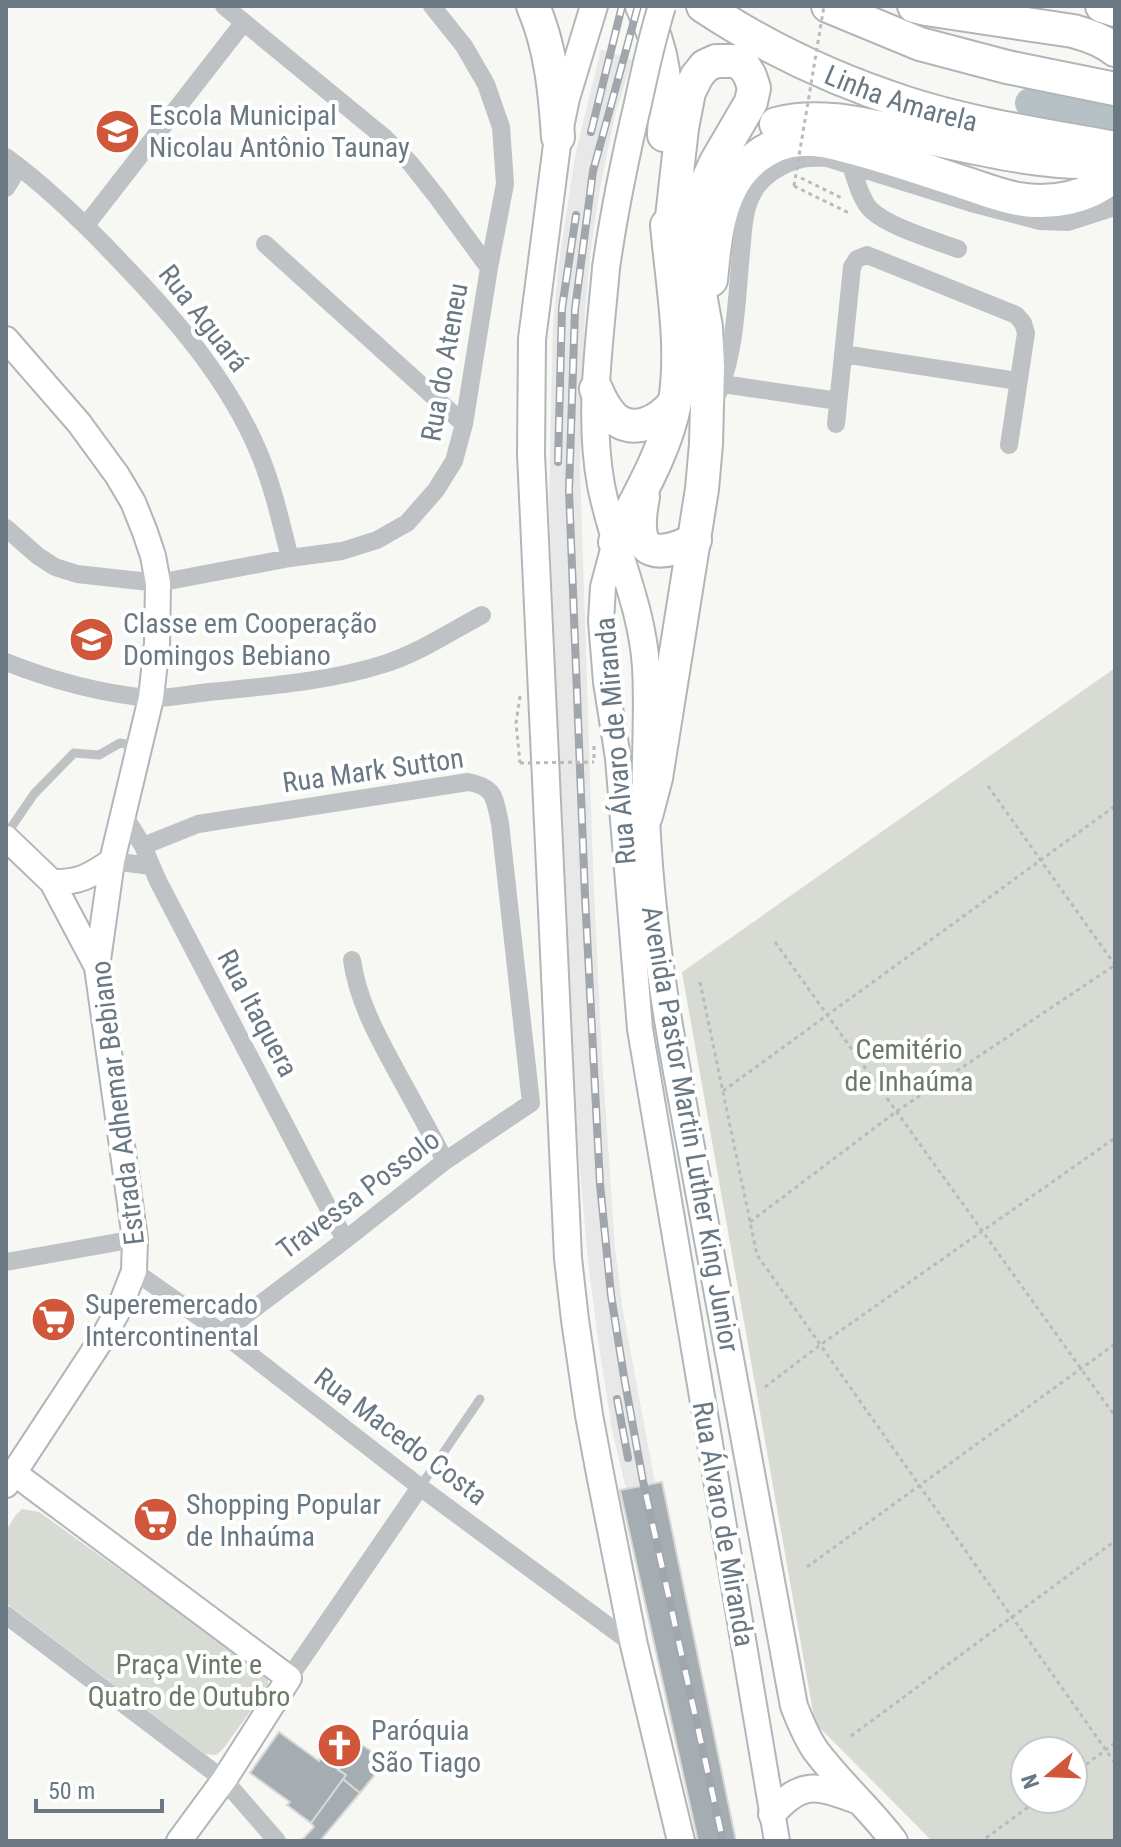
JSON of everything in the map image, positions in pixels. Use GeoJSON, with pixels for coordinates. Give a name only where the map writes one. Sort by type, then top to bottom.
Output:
{"type":"FeatureCollection","features":[{"type":"Feature","properties":{"kind":"highway"},"geometry":{"type":"LineString","coordinates":[[533,6],[547,43],[558,137]]}},
{"type":"Feature","properties":{"kind":"highway"},"geometry":{"type":"LineString","coordinates":[[615,542],[646,483],[664,439],[674,403],[678,370],[664,184],[666,86],[661,55],[642,6]]}},
{"type":"Feature","properties":{"kind":"highway","name":"Linha Amarela"},"geometry":{"type":"LineString","coordinates":[[703,6],[802,63],[908,104],[960,118],[1115,148]]}},
{"type":"Feature","properties":{"kind":"highway","name":"Linha Amarela"},"geometry":{"type":"LineString","coordinates":[[826,6],[920,44],[1007,67],[1115,89]]}},
{"type":"Feature","properties":{"kind":"highway"},"geometry":{"type":"LineString","coordinates":[[914,6],[1090,36],[1115,50]]}},
{"type":"Feature","properties":{"kind":"highway"},"geometry":{"type":"LineString","coordinates":[[1102,6],[1115,10]]}},
{"type":"Feature","properties":{"kind":"highway"},"geometry":{"type":"LineString","coordinates":[[669,244],[689,92],[705,66],[716,61],[735,61],[744,66],[750,76],[754,88],[751,102],[705,186],[694,232],[694,261],[706,327]]}},
{"type":"Feature","properties":{"kind":"highway"},"geometry":{"type":"LineString","coordinates":[[716,162],[767,126],[790,120],[825,119],[1012,155],[1092,163],[1115,162]]}},
{"type":"Feature","properties":{"kind":"highway"},"geometry":{"type":"LineString","coordinates":[[646,816],[656,778],[702,489],[708,414],[706,327],[713,256],[720,215],[739,172],[759,155],[780,144],[801,140],[830,142],[1018,199],[1069,199],[1087,193],[1115,175]]}},
{"type":"Feature","properties":{"kind":"highway"},"geometry":{"type":"LineString","coordinates":[[596,389],[611,416],[620,423],[632,426],[655,421],[674,403]]}},
{"type":"Feature","properties":{"kind":"highway"},"geometry":{"type":"LineString","coordinates":[[646,483],[638,520],[641,539],[646,546],[668,551],[695,540]]}},
{"type":"Feature","properties":{"kind":"main road"},"geometry":{"type":"LineString","coordinates":[[594,6],[558,137],[532,339],[531,454],[566,1211],[575,1320],[589,1415],[634,1645],[681,1841]]}},
{"type":"Feature","properties":{"kind":"main road","name":"Avenida Pastor Martin Luther King Junior"},"geometry":{"type":"LineString","coordinates":[[662,6],[615,207],[606,268],[596,389],[597,455],[601,484],[640,622],[646,666],[646,816],[663,995],[794,1706],[815,1750],[894,1841]]}},
{"type":"Feature","properties":{"kind":"main road","name":"Estrada Adhemar Bebiano"},"geometry":{"type":"LineString","coordinates":[[9,345],[79,423],[117,475],[133,502],[145,532],[158,583],[151,698],[112,861],[97,967],[135,1239],[134,1271],[130,1286],[105,1334],[10,1479]]}},
{"type":"Feature","properties":{"kind":"main road","name":"Rua Álvaro de Miranda"},"geometry":{"type":"LineString","coordinates":[[615,542],[603,587],[601,621],[606,682],[618,758],[640,1029],[777,1841]]}},
{"type":"Feature","properties":{"kind":"main road"},"geometry":{"type":"LineString","coordinates":[[6,836],[52,882],[97,967]]}},
{"type":"Feature","properties":{"kind":"main road"},"geometry":{"type":"LineString","coordinates":[[52,882],[79,880],[112,861]]}},
{"type":"Feature","properties":{"kind":"main road"},"geometry":{"type":"LineString","coordinates":[[10,1479],[289,1678],[224,1780],[179,1841]]}},
{"type":"Feature","properties":{"kind":"main road"},"geometry":{"type":"LineString","coordinates":[[772,1814],[785,1798],[812,1788],[829,1790],[860,1801]]}},
{"type":"Feature","properties":{"kind":"street"},"geometry":{"type":"LineString","coordinates":[[224,6],[385,138],[411,164],[489,268]]}},
{"type":"Feature","properties":{"kind":"street","name":"Rua do Ateneu"},"geometry":{"type":"LineString","coordinates":[[6,528],[55,567],[77,574],[158,583],[342,551],[377,540],[407,523],[436,490],[454,461],[464,424],[505,184],[501,127],[486,84],[464,46],[432,6]]}},
{"type":"Feature","properties":{"kind":"street"},"geometry":{"type":"LineString","coordinates":[[86,225],[244,22]]}},
{"type":"Feature","properties":{"kind":"street"},"geometry":{"type":"LineString","coordinates":[[708,414],[723,384],[732,339],[748,204],[753,191],[776,170],[804,158],[827,158],[1040,221],[1068,222],[1115,207]]}},
{"type":"Feature","properties":{"kind":"street"},"geometry":{"type":"LineString","coordinates":[[6,188],[13,162]]}},
{"type":"Feature","properties":{"kind":"street","name":"Rua Aguará"},"geometry":{"type":"LineString","coordinates":[[13,162],[86,225],[152,294],[234,401],[259,453],[290,558]]}},
{"type":"Feature","properties":{"kind":"street"},"geometry":{"type":"LineString","coordinates":[[850,164],[871,211],[895,225],[958,249]]}},
{"type":"Feature","properties":{"kind":"street"},"geometry":{"type":"LineString","coordinates":[[265,244],[464,424]]}},
{"type":"Feature","properties":{"kind":"street"},"geometry":{"type":"LineString","coordinates":[[836,424],[852,267],[857,259],[867,255],[1016,315],[1023,323],[1026,333],[1009,445]]}},
{"type":"Feature","properties":{"kind":"street"},"geometry":{"type":"LineString","coordinates":[[843,354],[1018,381]]}},
{"type":"Feature","properties":{"kind":"street"},"geometry":{"type":"LineString","coordinates":[[723,384],[838,401]]}},
{"type":"Feature","properties":{"kind":"street"},"geometry":{"type":"LineString","coordinates":[[6,662],[35,674],[85,687],[151,698],[286,684],[385,664],[417,651],[482,615]]}},
{"type":"Feature","properties":{"kind":"street","name":"Rua Mark Sutton"},"geometry":{"type":"LineString","coordinates":[[143,846],[198,824],[445,784],[468,782],[482,785],[493,795],[500,823],[531,1103]]}},
{"type":"Feature","properties":{"kind":"street","name":"Rua Itaquera"},"geometry":{"type":"LineString","coordinates":[[122,812],[143,846],[345,1240]]}},
{"type":"Feature","properties":{"kind":"street"},"geometry":{"type":"LineString","coordinates":[[112,861],[151,866]]}},
{"type":"Feature","properties":{"kind":"street"},"geometry":{"type":"LineString","coordinates":[[352,960],[361,1000],[374,1030],[445,1161]]}},
{"type":"Feature","properties":{"kind":"street","name":"Travessa Possolo"},"geometry":{"type":"LineString","coordinates":[[222,1333],[445,1161],[531,1103]]}},
{"type":"Feature","properties":{"kind":"street"},"geometry":{"type":"LineString","coordinates":[[6,1262],[135,1239]]}},
{"type":"Feature","properties":{"kind":"street","name":"Rua Macedo Costa"},"geometry":{"type":"LineString","coordinates":[[134,1271],[222,1333],[420,1487],[634,1645]]}},
{"type":"Feature","properties":{"kind":"street"},"geometry":{"type":"LineString","coordinates":[[289,1678],[420,1487]]}},
{"type":"Feature","properties":{"kind":"street"},"geometry":{"type":"LineString","coordinates":[[6,1615],[224,1780],[277,1841]]}},
{"type":"Feature","properties":{"kind":"lane"},"geometry":{"type":"LineString","coordinates":[[6,836],[34,794],[74,753],[99,755],[120,743],[139,746]]}},
{"type":"Feature","properties":{"kind":"lane"},"geometry":{"type":"LineString","coordinates":[[420,1487],[480,1399]]}},
{"type":"Feature","properties":{"kind":"path"},"geometry":{"type":"LineString","coordinates":[[801,179],[855,204],[850,215],[794,186],[826,6]]}},
{"type":"Feature","properties":{"kind":"path"},"geometry":{"type":"LineString","coordinates":[[519,696],[516,723],[520,763],[594,762]]}},
{"type":"Feature","properties":{"kind":"path"},"geometry":{"type":"LineString","coordinates":[[750,1222],[897,1111],[1115,965],[988,786]]}},
{"type":"Feature","properties":{"kind":"path"},"geometry":{"type":"LineString","coordinates":[[723,1091],[1115,806]]}},
{"type":"Feature","properties":{"kind":"path"},"geometry":{"type":"LineString","coordinates":[[775,942],[1115,1416]]}},
{"type":"Feature","properties":{"kind":"path"},"geometry":{"type":"LineString","coordinates":[[700,982],[757,1255],[1115,1763]]}},
{"type":"Feature","properties":{"kind":"path"},"geometry":{"type":"LineString","coordinates":[[765,1387],[1115,1138]]}},
{"type":"Feature","properties":{"kind":"path"},"geometry":{"type":"LineString","coordinates":[[807,1567],[1115,1344]]}},
{"type":"Feature","properties":{"kind":"path"},"geometry":{"type":"LineString","coordinates":[[851,1736],[1115,1541]]}},
{"type":"Feature","properties":{"kind":"path"},"geometry":{"type":"LineString","coordinates":[[1089,1762],[1115,1743]]}},
{"type":"Feature","properties":{"kind":"path"},"geometry":{"type":"LineString","coordinates":[[986,1838],[1017,1815]]}},
{"type":"Feature","properties":{"kind":"shaded area"},"geometry":{"type":"Polygon","coordinates":[[[601,49],[632,60],[615,115],[591,248],[585,312],[580,468],[593,869],[615,1248],[623,1311],[655,1483],[626,1489],[612,1430],[598,1339],[578,1147],[564,902],[549,501],[553,324],[559,263],[575,156],[601,49]]]}},
{"type":"Feature","properties":{"kind":"green space","name":"Cemitério de Inhaúma"},"geometry":{"type":"Polygon","coordinates":[[[1115,668],[1115,1841],[932,1841],[815,1723],[682,972],[1115,668]]]}},
{"type":"Feature","properties":{"kind":"green space","name":"Praça Vinte e Quatro de Outubro"},"geometry":{"type":"Polygon","coordinates":[[[22,1509],[39,1512],[268,1678],[268,1687],[216,1755],[205,1754],[6,1603],[6,1531],[22,1509]]]}},
{"type":"Feature","properties":{"kind":"building"},"geometry":{"type":"Polygon","coordinates":[[[662,1482],[736,1841],[698,1841],[620,1490],[662,1482]]]}},
{"type":"Feature","properties":{"kind":"building"},"geometry":{"type":"Polygon","coordinates":[[[279,1732],[319,1761],[321,1757],[346,1775],[311,1823],[287,1805],[290,1802],[250,1773],[279,1732]]]}},
{"type":"Feature","properties":{"kind":"building"},"geometry":{"type":"Polygon","coordinates":[[[359,1743],[386,1761],[360,1793],[343,1779],[346,1775],[338,1770],[359,1743]]]}},
{"type":"Feature","properties":{"kind":"building"},"geometry":{"type":"Polygon","coordinates":[[[343,1779],[360,1793],[320,1841],[301,1841],[314,1827],[311,1823],[343,1779]]]}},
{"type":"Feature","properties":{"kind":"waterway"},"geometry":{"type":"LineString","coordinates":[[1030,103],[1115,122]]}},
{"type":"Feature","properties":{"kind":"railway"},"geometry":{"type":"LineString","coordinates":[[591,132],[622,6]]}},
{"type":"Feature","properties":{"kind":"railway"},"geometry":{"type":"LineString","coordinates":[[638,6],[593,171],[575,309],[569,490],[585,896],[600,1184],[611,1295],[643,1481],[723,1841]]}},
{"type":"Feature","properties":{"kind":"railway"},"geometry":{"type":"LineString","coordinates":[[558,462],[562,308],[576,215]]}},
{"type":"Feature","properties":{"kind":"railway"},"geometry":{"type":"LineString","coordinates":[[617,1399],[628,1458]]}},
{"type":"Feature","properties":{"kind":"place","name":"Escola Municipal Nicolau Antônio Taunay"},"geometry":{"type":"Point","coordinates":[118,131]}},
{"type":"Feature","properties":{"kind":"place","name":"Classe em Cooperação Domingos Bebiano"},"geometry":{"type":"Point","coordinates":[92,639]}},
{"type":"Feature","properties":{"kind":"place","name":"Superemercado Intercontinental"},"geometry":{"type":"Point","coordinates":[54,1320]}},
{"type":"Feature","properties":{"kind":"place","name":"Shopping Popular de Inhaúma"},"geometry":{"type":"Point","coordinates":[155,1520]}},
{"type":"Feature","properties":{"kind":"place","name":"Paróquia São Tiago"},"geometry":{"type":"Point","coordinates":[340,1746]}}]}
